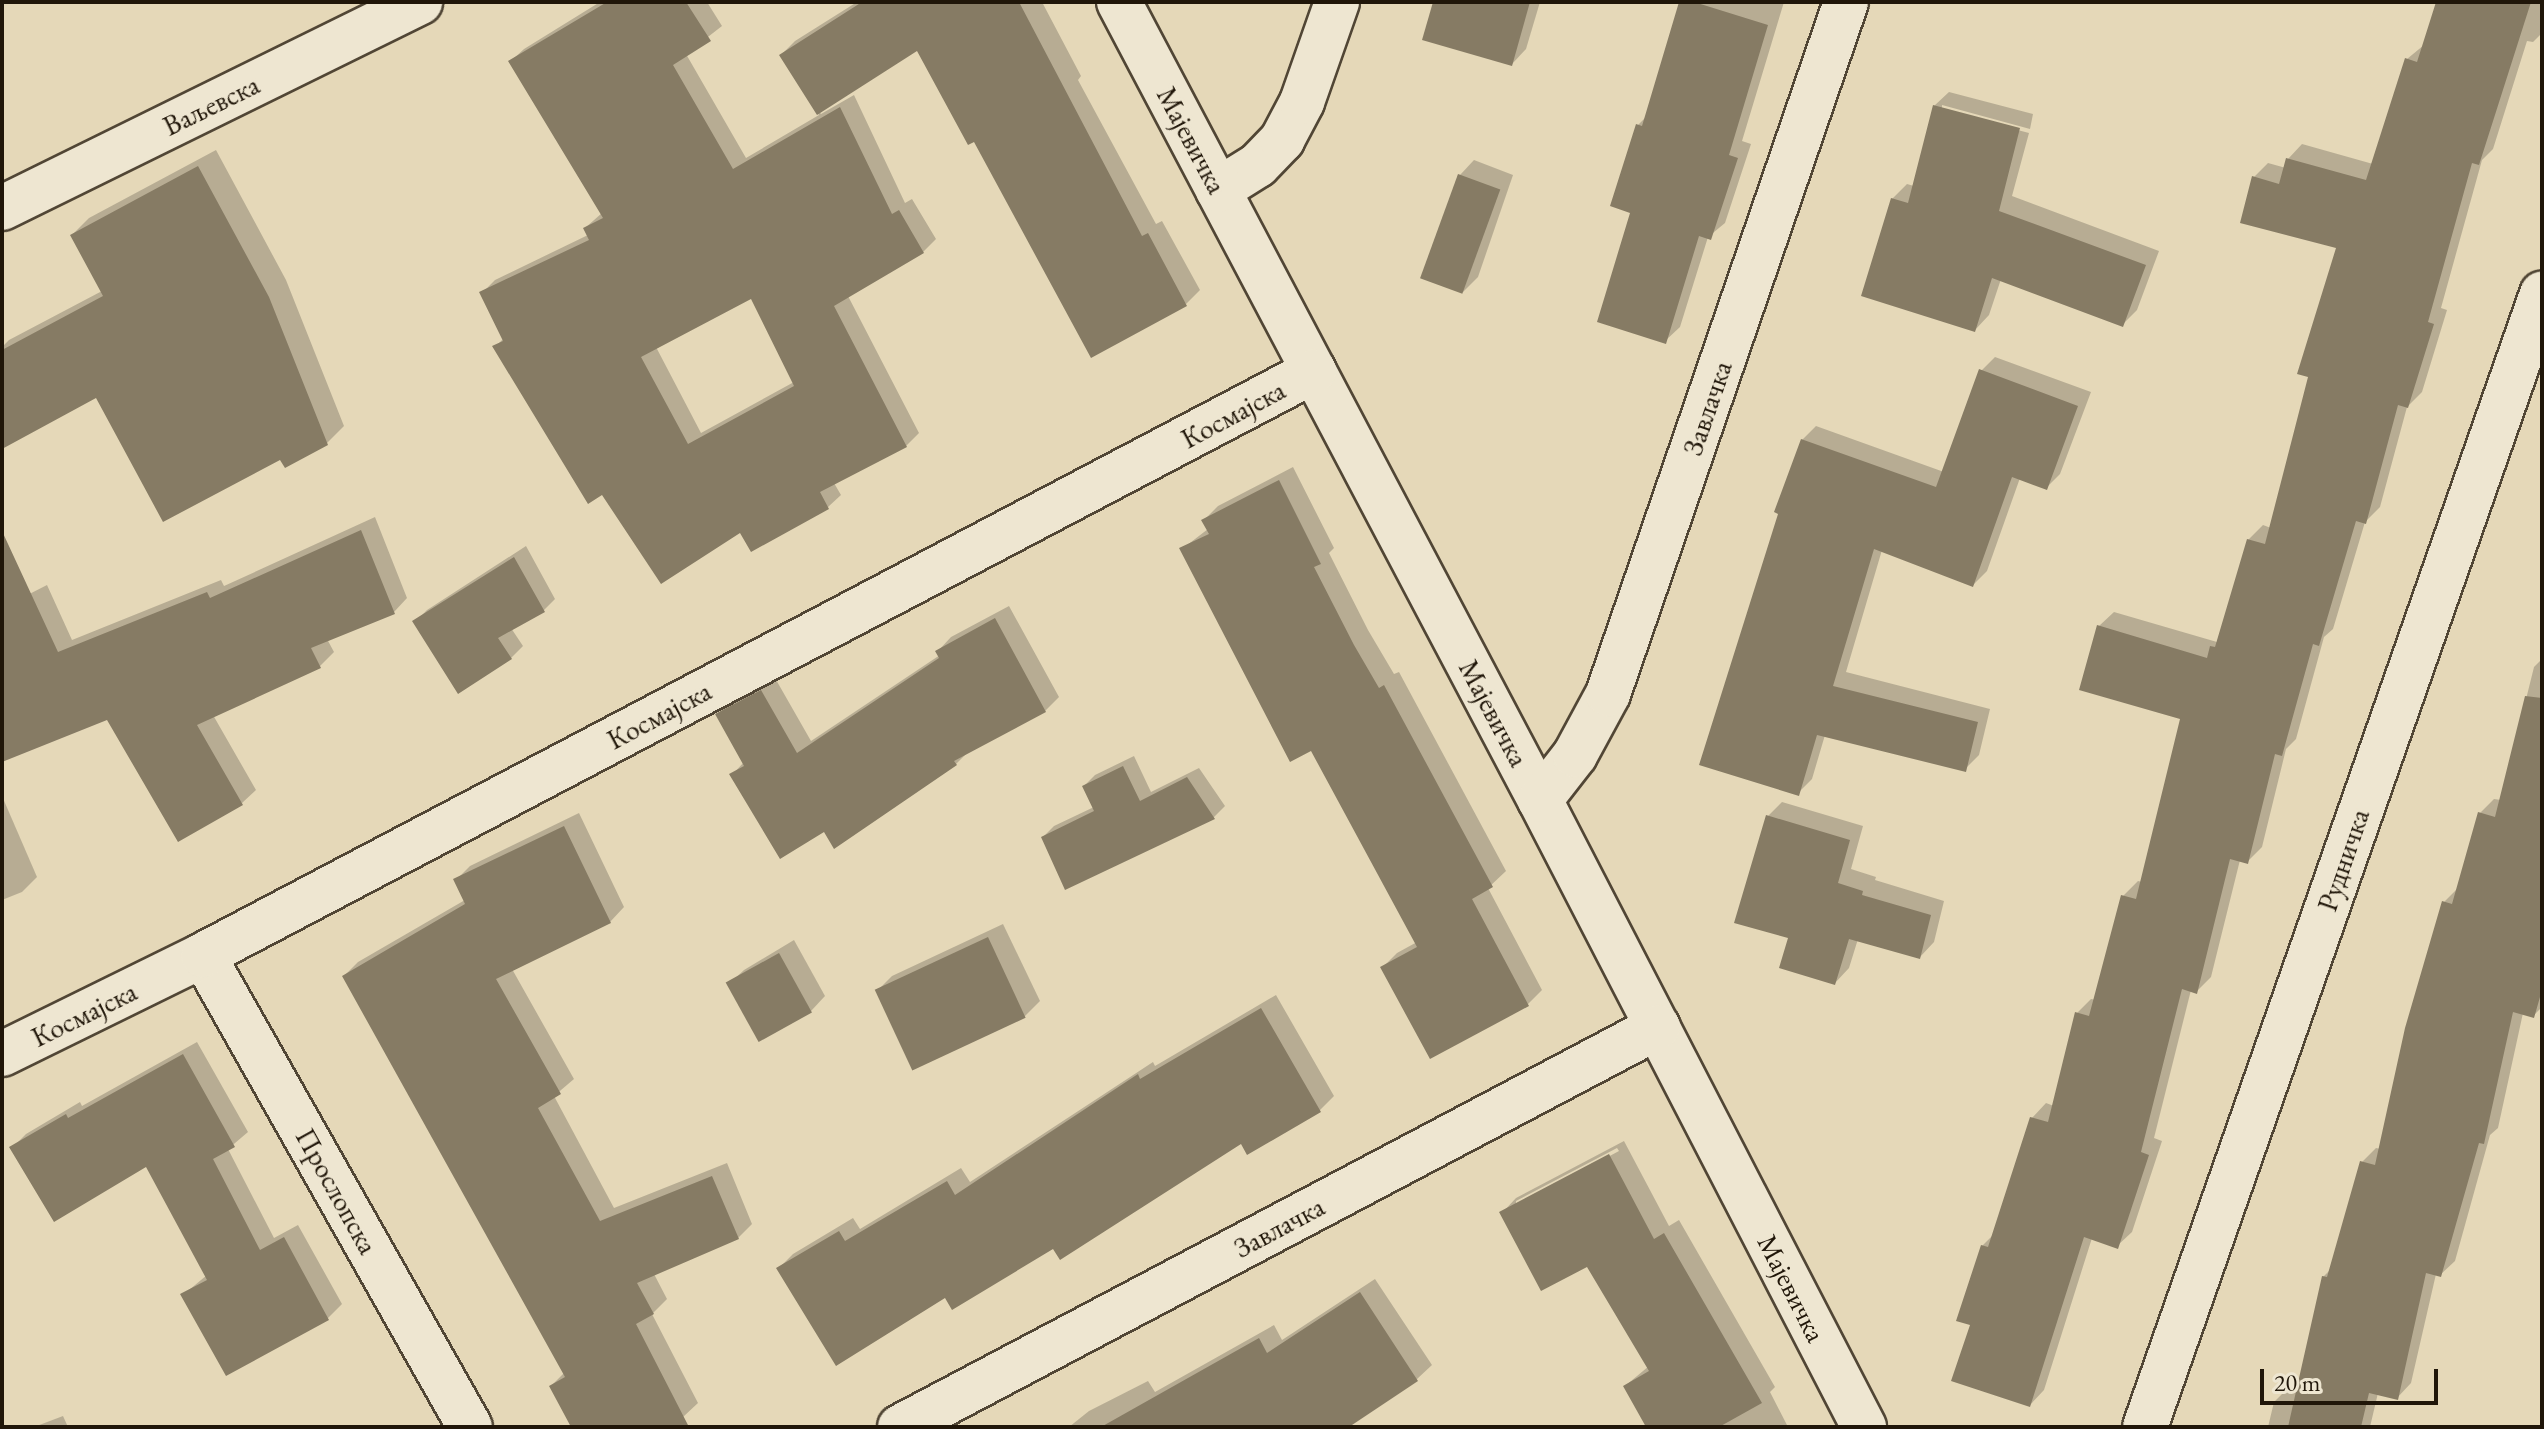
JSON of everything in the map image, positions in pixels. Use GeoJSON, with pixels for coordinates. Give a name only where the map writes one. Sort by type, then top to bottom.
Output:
{"type":"FeatureCollection","features":[{"type":"Feature","properties":{"kind":"street","name":"Ваљевска"},"geometry":{"type":"LineString","coordinates":[[2,208],[420,2]]}},
{"type":"Feature","properties":{"kind":"street","name":"Мајевичка"},"geometry":{"type":"LineString","coordinates":[[1119,2],[1540,800],[1864,1427]]}},
{"type":"Feature","properties":{"kind":"street"},"geometry":{"type":"LineString","coordinates":[[1218,190],[1258,165],[1282,140],[1302,102],[1337,2]]}},
{"type":"Feature","properties":{"kind":"street","name":"Завлачка"},"geometry":{"type":"LineString","coordinates":[[1540,800],[1575,755],[1608,694],[1846,2]]}},
{"type":"Feature","properties":{"kind":"street","name":"Рудничка"},"geometry":{"type":"LineString","coordinates":[[2145,1427],[2542,294]]}},
{"type":"Feature","properties":{"kind":"street","name":"Космајска"},"geometry":{"type":"LineString","coordinates":[[2,1054],[203,955],[1314,371]]}},
{"type":"Feature","properties":{"kind":"street","name":"Прослопска"},"geometry":{"type":"LineString","coordinates":[[203,955],[470,1427]]}},
{"type":"Feature","properties":{"kind":"street","name":"Завлачка"},"geometry":{"type":"LineString","coordinates":[[900,1427],[1658,1027]]}},
{"type":"Feature","properties":{"kind":"building"},"geometry":{"type":"Polygon","coordinates":[[[607,2],[686,2],[711,41],[673,65],[733,169],[840,107],[892,214],[899,210],[924,253],[834,306],[907,447],[820,492],[829,509],[751,552],[740,533],[661,584],[602,495],[588,504],[492,346],[503,341],[479,292],[589,240],[583,228],[603,218],[508,61],[607,2]],[[751,299],[641,357],[688,444],[794,386],[751,299]]]}},
{"type":"Feature","properties":{"kind":"building"},"geometry":{"type":"Polygon","coordinates":[[[862,2],[1019,2],[1142,236],[1148,233],[1187,306],[1091,358],[974,142],[968,145],[917,51],[817,115],[779,55],[862,2]]]}},
{"type":"Feature","properties":{"kind":"building"},"geometry":{"type":"Polygon","coordinates":[[[1433,2],[1530,2],[1512,66],[1422,40],[1433,2]]]}},
{"type":"Feature","properties":{"kind":"building"},"geometry":{"type":"Polygon","coordinates":[[[1679,2],[1694,2],[1768,25],[1729,155],[1738,158],[1711,240],[1699,236],[1666,344],[1597,322],[1630,213],[1610,206],[1636,124],[1642,126],[1679,2]]]}},
{"type":"Feature","properties":{"kind":"building"},"geometry":{"type":"Polygon","coordinates":[[[2436,2],[2531,2],[2479,165],[2472,163],[2428,322],[2434,324],[2408,408],[2398,405],[2366,524],[2356,521],[2319,646],[2313,644],[2282,756],[2275,754],[2248,864],[2230,859],[2197,994],[2182,989],[2141,1152],[2149,1155],[2118,1249],[2084,1237],[2030,1407],[1951,1381],[1970,1325],[1956,1321],[1981,1245],[1988,1247],[2030,1117],[2048,1122],[2075,1012],[2089,1016],[2121,895],[2136,899],[2180,719],[2079,690],[2097,625],[2207,658],[2210,646],[2215,647],[2247,539],[2265,544],[2308,377],[2297,374],[2336,248],[2240,223],[2252,176],[2279,184],[2286,158],[2366,180],[2405,58],[2417,62],[2436,2]]]}},
{"type":"Feature","properties":{"kind":"building"},"geometry":{"type":"Polygon","coordinates":[[[1933,105],[2020,128],[1999,211],[2146,265],[2123,327],[1992,278],[1975,332],[1861,296],[1891,198],[1908,203],[1933,105]]]}},
{"type":"Feature","properties":{"kind":"building"},"geometry":{"type":"Polygon","coordinates":[[[198,166],[269,297],[328,445],[285,468],[280,460],[163,522],[96,398],[2,449],[2,350],[103,296],[70,235],[198,166]]]}},
{"type":"Feature","properties":{"kind":"building"},"geometry":{"type":"Polygon","coordinates":[[[1458,174],[1500,189],[1462,294],[1420,278],[1458,174]]]}},
{"type":"Feature","properties":{"kind":"building"},"geometry":{"type":"Polygon","coordinates":[[[1979,369],[2078,406],[2047,490],[2012,477],[1973,587],[1874,549],[1833,686],[1978,722],[1966,772],[1817,735],[1799,796],[1699,765],[1778,514],[1774,512],[1801,439],[1936,487],[1979,369]]]}},
{"type":"Feature","properties":{"kind":"building"},"geometry":{"type":"Polygon","coordinates":[[[1279,480],[1321,564],[1314,567],[1354,645],[1379,688],[1384,685],[1493,887],[1472,899],[1529,1006],[1430,1059],[1380,967],[1417,947],[1311,751],[1290,762],[1179,548],[1209,534],[1201,520],[1279,480]]]}},
{"type":"Feature","properties":{"kind":"building"},"geometry":{"type":"Polygon","coordinates":[[[361,530],[395,614],[311,648],[321,668],[197,725],[243,805],[178,842],[107,720],[2,762],[2,531],[58,652],[207,592],[210,598],[361,530]]]}},
{"type":"Feature","properties":{"kind":"building"},"geometry":{"type":"Polygon","coordinates":[[[514,557],[545,612],[498,638],[512,659],[458,694],[412,621],[514,557]]]}},
{"type":"Feature","properties":{"kind":"building"},"geometry":{"type":"Polygon","coordinates":[[[995,618],[1046,712],[954,761],[957,765],[834,849],[824,832],[780,859],[729,774],[744,766],[715,714],[761,690],[797,753],[939,658],[935,651],[995,618]]]}},
{"type":"Feature","properties":{"kind":"building"},"geometry":{"type":"Polygon","coordinates":[[[2525,696],[2542,698],[2542,990],[2534,1018],[2513,1012],[2484,1144],[2479,1143],[2441,1277],[2426,1273],[2398,1400],[2369,1393],[2361,1427],[2288,1427],[2322,1276],[2327,1277],[2360,1161],[2375,1165],[2405,1028],[2442,901],[2452,904],[2478,812],[2495,817],[2525,696]]]}},
{"type":"Feature","properties":{"kind":"building"},"geometry":{"type":"Polygon","coordinates":[[[1123,766],[1140,801],[1187,777],[1215,819],[1065,890],[1041,837],[1094,811],[1082,786],[1123,766]]]}},
{"type":"Feature","properties":{"kind":"building"},"geometry":{"type":"Polygon","coordinates":[[[1766,815],[1850,840],[1838,883],[1863,891],[1862,895],[1931,915],[1920,959],[1849,939],[1835,985],[1779,968],[1788,938],[1734,923],[1766,815]]]}},
{"type":"Feature","properties":{"kind":"building"},"geometry":{"type":"Polygon","coordinates":[[[564,826],[611,923],[496,979],[561,1094],[538,1108],[600,1221],[712,1176],[739,1239],[637,1283],[654,1314],[636,1324],[689,1427],[571,1427],[549,1386],[565,1377],[342,976],[465,904],[453,879],[564,826]]]}},
{"type":"Feature","properties":{"kind":"building"},"geometry":{"type":"Polygon","coordinates":[[[988,937],[1026,1018],[912,1070],[875,990],[988,937]]]}},
{"type":"Feature","properties":{"kind":"building"},"geometry":{"type":"Polygon","coordinates":[[[779,953],[812,1012],[759,1042],[726,983],[779,953]]]}},
{"type":"Feature","properties":{"kind":"building"},"geometry":{"type":"Polygon","coordinates":[[[1261,1008],[1321,1112],[1247,1155],[1241,1144],[1060,1260],[1053,1249],[952,1310],[945,1298],[836,1366],[776,1268],[839,1231],[845,1241],[947,1181],[955,1195],[1138,1074],[1140,1079],[1261,1008]]]}},
{"type":"Feature","properties":{"kind":"building"},"geometry":{"type":"Polygon","coordinates":[[[183,1054],[235,1147],[213,1159],[260,1250],[284,1237],[329,1320],[226,1376],[180,1294],[207,1280],[146,1167],[54,1222],[9,1147],[183,1054]]]}},
{"type":"Feature","properties":{"kind":"building"},"geometry":{"type":"Polygon","coordinates":[[[1609,1154],[1654,1239],[1664,1233],[1762,1403],[1719,1427],[1646,1427],[1623,1386],[1649,1371],[1587,1267],[1541,1291],[1499,1212],[1609,1154]]]}},
{"type":"Feature","properties":{"kind":"building"},"geometry":{"type":"Polygon","coordinates":[[[1360,1292],[1418,1381],[1349,1427],[1101,1427],[1259,1338],[1267,1353],[1360,1292]]]}}]}
